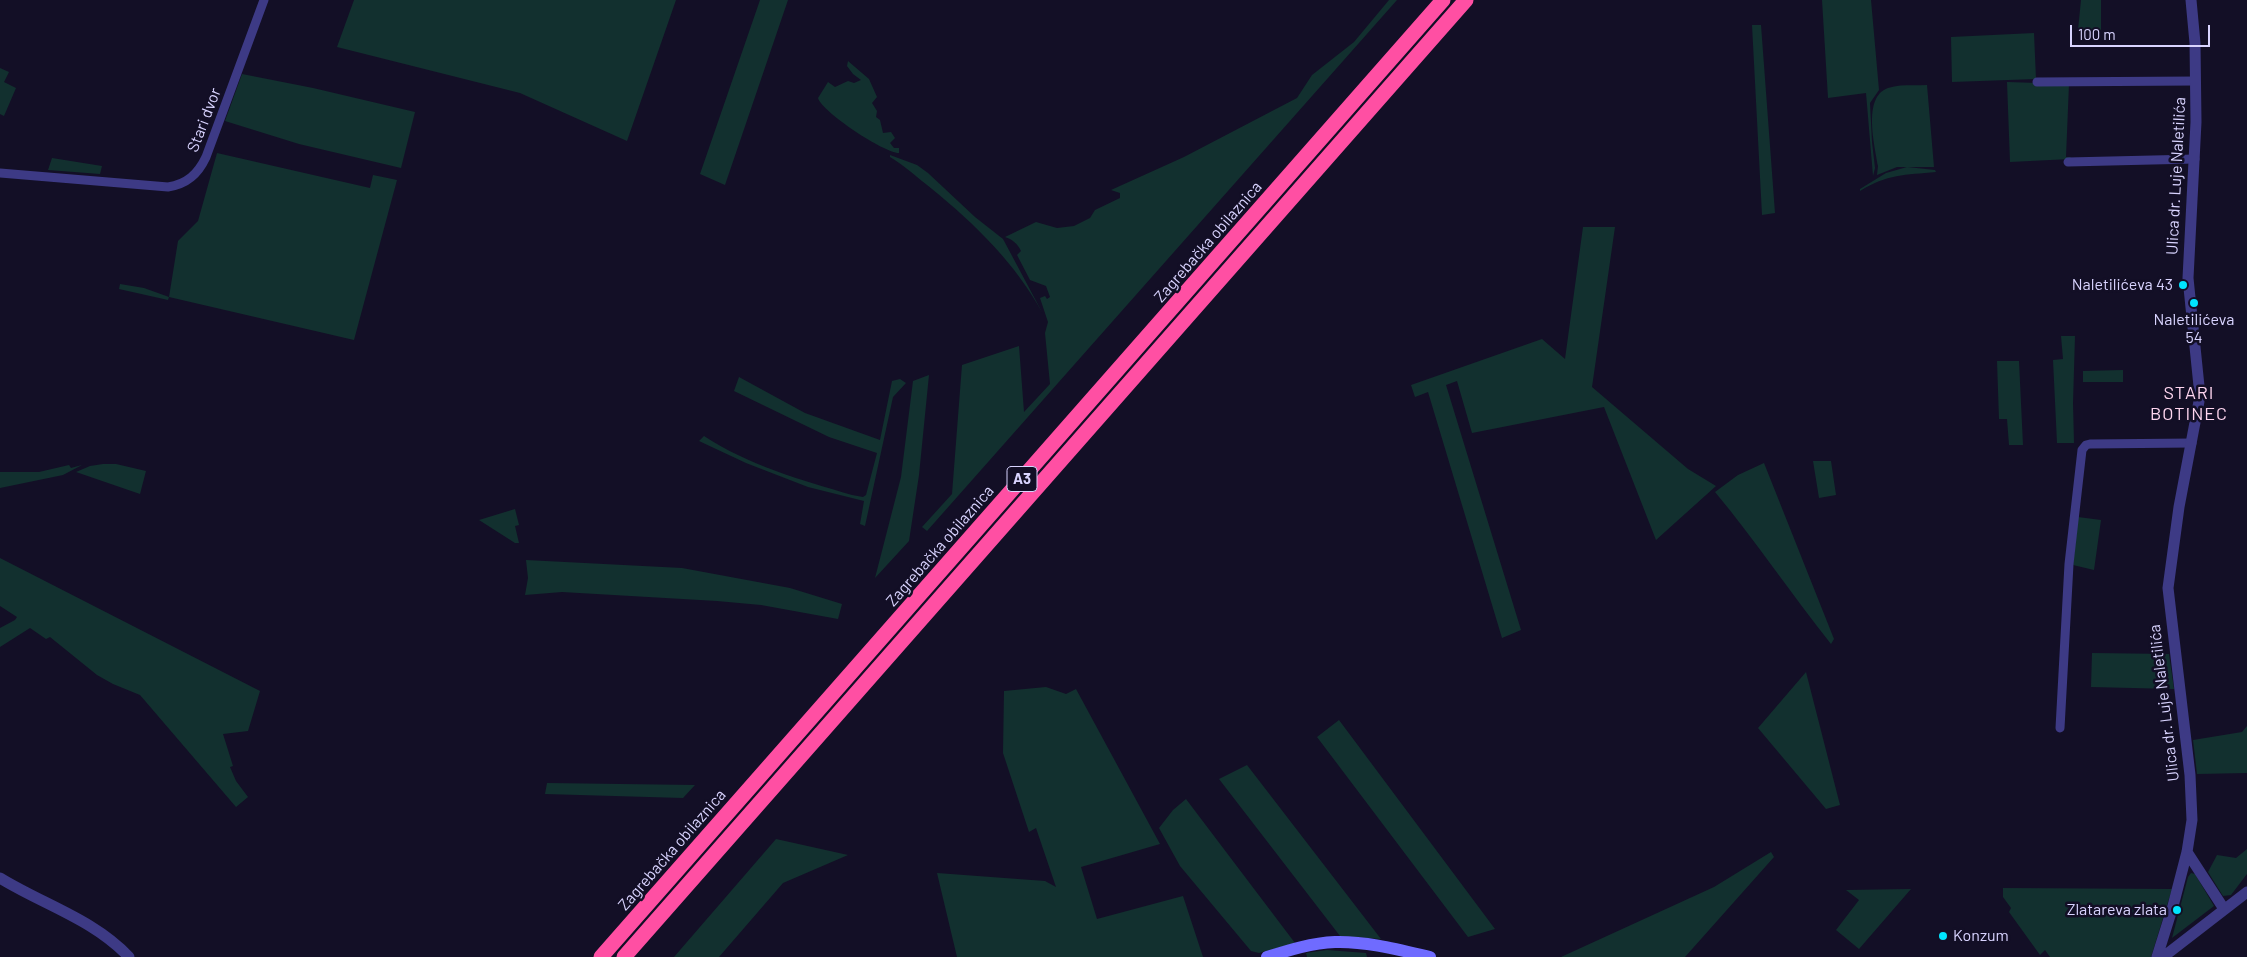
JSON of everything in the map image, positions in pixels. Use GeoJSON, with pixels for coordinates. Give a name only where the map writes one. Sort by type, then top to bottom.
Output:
{"type":"FeatureCollection","features":[{"type":"Feature","properties":{"kind":"highway","name":"Zagrebačka obilaznica"},"geometry":{"type":"LineString","coordinates":[[601,957],[1444,0]]}},
{"type":"Feature","properties":{"kind":"highway","name":"Zagrebačka obilaznica"},"geometry":{"type":"LineString","coordinates":[[624,957],[1466,0]]}},
{"type":"Feature","properties":{"kind":"main road"},"geometry":{"type":"LineString","coordinates":[[1267,957],[1318,944],[1336,942],[1369,945],[1430,957]]}},
{"type":"Feature","properties":{"kind":"street","name":"Stari dvor"},"geometry":{"type":"LineString","coordinates":[[0,173],[168,187],[187,181],[198,172],[206,157],[264,0]]}},
{"type":"Feature","properties":{"kind":"street","name":"Ulica dr. Luje Naletilića"},"geometry":{"type":"LineString","coordinates":[[2157,957],[2187,852],[2192,805],[2168,588],[2179,507],[2200,396],[2188,278],[2195,159],[2196,81],[2196,43],[2191,0]]}},
{"type":"Feature","properties":{"kind":"street"},"geometry":{"type":"LineString","coordinates":[[2036,82],[2196,81]]}},
{"type":"Feature","properties":{"kind":"street"},"geometry":{"type":"LineString","coordinates":[[2068,162],[2195,159]]}},
{"type":"Feature","properties":{"kind":"street"},"geometry":{"type":"LineString","coordinates":[[2060,728],[2069,564],[2082,450],[2086,445],[2090,444],[2192,442]]}},
{"type":"Feature","properties":{"kind":"street"},"geometry":{"type":"LineString","coordinates":[[2187,852],[2224,909]]}},
{"type":"Feature","properties":{"kind":"street"},"geometry":{"type":"LineString","coordinates":[[0,878],[17,889],[79,918],[114,942],[129,957]]}},
{"type":"Feature","properties":{"kind":"street"},"geometry":{"type":"LineString","coordinates":[[2163,957],[2247,892]]}},
{"type":"Feature","properties":{"kind":"green space"},"geometry":{"type":"Polygon","coordinates":[[[354,0],[676,0],[627,141],[520,93],[337,47],[354,0]]]}},
{"type":"Feature","properties":{"kind":"green space"},"geometry":{"type":"Polygon","coordinates":[[[760,0],[788,0],[725,185],[700,174],[760,0]]]}},
{"type":"Feature","properties":{"kind":"green space"},"geometry":{"type":"Polygon","coordinates":[[[1389,0],[1397,0],[927,531],[922,527],[952,494],[962,365],[1019,346],[1024,412],[1050,384],[1045,333],[1048,322],[1040,298],[1045,296],[1047,299],[1050,297],[1046,286],[1030,280],[1017,255],[1021,251],[1020,248],[1005,237],[1036,222],[1057,228],[1074,226],[1090,218],[1095,210],[1120,198],[1120,193],[1111,190],[1184,157],[1297,98],[1312,75],[1354,42],[1389,0]]]}},
{"type":"Feature","properties":{"kind":"green space"},"geometry":{"type":"Polygon","coordinates":[[[1822,0],[1871,0],[1879,90],[1870,103],[1875,168],[1873,176],[1866,93],[1828,98],[1822,0]]]}},
{"type":"Feature","properties":{"kind":"green space"},"geometry":{"type":"Polygon","coordinates":[[[2081,0],[2101,0],[2101,30],[2078,30],[2081,0]]]}},
{"type":"Feature","properties":{"kind":"green space"},"geometry":{"type":"Polygon","coordinates":[[[1752,25],[1761,25],[1775,213],[1762,215],[1752,25]]]}},
{"type":"Feature","properties":{"kind":"green space"},"geometry":{"type":"Polygon","coordinates":[[[2034,33],[2036,79],[1952,82],[1951,37],[2034,33]]]}},
{"type":"Feature","properties":{"kind":"green space"},"geometry":{"type":"Polygon","coordinates":[[[848,61],[869,79],[877,97],[872,103],[877,111],[876,117],[880,120],[883,133],[891,132],[895,138],[890,143],[894,148],[899,148],[899,153],[891,151],[854,131],[830,112],[818,98],[828,82],[835,87],[848,81],[854,83],[861,80],[847,66],[848,61]]]}},
{"type":"Feature","properties":{"kind":"green space"},"geometry":{"type":"Polygon","coordinates":[[[0,68],[9,72],[4,82],[16,88],[4,116],[0,114],[0,68]]]}},
{"type":"Feature","properties":{"kind":"green space"},"geometry":{"type":"Polygon","coordinates":[[[242,74],[313,88],[415,112],[401,168],[299,144],[225,121],[242,74]]]}},
{"type":"Feature","properties":{"kind":"green space"},"geometry":{"type":"Polygon","coordinates":[[[2007,82],[2069,84],[2066,157],[2071,157],[2070,159],[2010,162],[2007,82]]]}},
{"type":"Feature","properties":{"kind":"green space"},"geometry":{"type":"Polygon","coordinates":[[[1927,85],[1934,167],[1897,167],[1877,175],[1878,166],[1872,123],[1875,101],[1880,93],[1888,88],[1927,85]]]}},
{"type":"Feature","properties":{"kind":"green space"},"geometry":{"type":"Polygon","coordinates":[[[217,153],[370,188],[373,175],[397,180],[354,340],[169,297],[178,241],[198,221],[217,153]]]}},
{"type":"Feature","properties":{"kind":"green space"},"geometry":{"type":"Polygon","coordinates":[[[890,155],[917,165],[928,173],[975,217],[1003,239],[1043,314],[1020,278],[994,246],[948,203],[890,157],[890,155]]]}},
{"type":"Feature","properties":{"kind":"green space"},"geometry":{"type":"Polygon","coordinates":[[[52,158],[102,166],[100,174],[48,170],[52,158]]]}},
{"type":"Feature","properties":{"kind":"green space"},"geometry":{"type":"Polygon","coordinates":[[[1907,167],[1935,170],[1936,172],[1888,178],[1860,191],[1860,189],[1886,173],[1907,167]]]}},
{"type":"Feature","properties":{"kind":"green space"},"geometry":{"type":"Polygon","coordinates":[[[1583,227],[1615,227],[1592,387],[1688,469],[1716,486],[1656,540],[1604,407],[1472,433],[1457,381],[1446,385],[1521,630],[1502,638],[1428,392],[1415,397],[1411,385],[1542,339],[1565,359],[1583,227]]]}},
{"type":"Feature","properties":{"kind":"green space"},"geometry":{"type":"Polygon","coordinates":[[[120,284],[144,288],[169,297],[168,300],[119,289],[120,284]]]}},
{"type":"Feature","properties":{"kind":"green space"},"geometry":{"type":"Polygon","coordinates":[[[2061,336],[2075,336],[2074,443],[2057,443],[2053,360],[2063,359],[2061,336]]]}},
{"type":"Feature","properties":{"kind":"green space"},"geometry":{"type":"Polygon","coordinates":[[[1997,361],[2019,361],[2023,445],[2009,445],[2007,419],[1999,419],[1997,361]]]}},
{"type":"Feature","properties":{"kind":"green space"},"geometry":{"type":"Polygon","coordinates":[[[2123,370],[2123,382],[2083,382],[2083,371],[2123,370]]]}},
{"type":"Feature","properties":{"kind":"green space"},"geometry":{"type":"Polygon","coordinates":[[[929,375],[919,475],[909,541],[875,578],[901,477],[913,381],[929,375]]]}},
{"type":"Feature","properties":{"kind":"green space"},"geometry":{"type":"Polygon","coordinates":[[[739,377],[805,413],[880,440],[892,381],[900,379],[906,383],[893,397],[865,526],[860,524],[864,501],[808,487],[746,463],[699,441],[704,436],[739,455],[775,471],[852,495],[863,497],[866,495],[877,453],[829,437],[734,391],[739,377]]]}},
{"type":"Feature","properties":{"kind":"green space"},"geometry":{"type":"Polygon","coordinates":[[[1813,461],[1831,461],[1836,495],[1819,498],[1813,461]]]}},
{"type":"Feature","properties":{"kind":"green space"},"geometry":{"type":"Polygon","coordinates":[[[1764,463],[1834,639],[1831,644],[1715,492],[1738,475],[1764,463]]]}},
{"type":"Feature","properties":{"kind":"green space"},"geometry":{"type":"Polygon","coordinates":[[[116,464],[146,471],[140,494],[76,472],[90,466],[116,464]]]}},
{"type":"Feature","properties":{"kind":"green space"},"geometry":{"type":"Polygon","coordinates":[[[69,465],[71,468],[82,465],[63,475],[0,488],[0,472],[39,472],[69,465]]]}},
{"type":"Feature","properties":{"kind":"green space"},"geometry":{"type":"Polygon","coordinates":[[[515,509],[519,525],[515,526],[519,543],[515,543],[479,520],[515,509]]]}},
{"type":"Feature","properties":{"kind":"green space"},"geometry":{"type":"Polygon","coordinates":[[[2078,517],[2101,520],[2094,570],[2073,565],[2078,517]]]}},
{"type":"Feature","properties":{"kind":"green space"},"geometry":{"type":"Polygon","coordinates":[[[0,558],[260,691],[248,731],[223,734],[233,766],[230,767],[236,781],[248,797],[236,807],[140,695],[97,675],[50,637],[46,639],[30,628],[0,647],[0,628],[17,617],[0,606],[0,558]]]}},
{"type":"Feature","properties":{"kind":"green space"},"geometry":{"type":"Polygon","coordinates":[[[526,560],[682,568],[790,588],[842,604],[838,619],[761,605],[717,601],[562,592],[525,595],[528,578],[526,560]]]}},
{"type":"Feature","properties":{"kind":"green space"},"geometry":{"type":"Polygon","coordinates":[[[2092,653],[2169,654],[2174,689],[2091,687],[2092,653]]]}},
{"type":"Feature","properties":{"kind":"green space"},"geometry":{"type":"Polygon","coordinates":[[[1806,672],[1840,805],[1826,809],[1758,728],[1806,672]]]}},
{"type":"Feature","properties":{"kind":"green space"},"geometry":{"type":"Polygon","coordinates":[[[1046,687],[1066,694],[1076,689],[1160,844],[1081,867],[1097,919],[1183,896],[1203,957],[957,957],[937,873],[1045,881],[1056,887],[1036,828],[1029,832],[1003,753],[1004,691],[1046,687]]]}},
{"type":"Feature","properties":{"kind":"green space"},"geometry":{"type":"Polygon","coordinates":[[[1339,720],[1495,929],[1468,937],[1317,737],[1339,720]]]}},
{"type":"Feature","properties":{"kind":"green space"},"geometry":{"type":"Polygon","coordinates":[[[2247,726],[2247,773],[2197,774],[2193,740],[2242,732],[2247,726]]]}},
{"type":"Feature","properties":{"kind":"green space"},"geometry":{"type":"Polygon","coordinates":[[[1247,765],[1381,939],[1340,936],[1219,779],[1247,765]]]}},
{"type":"Feature","properties":{"kind":"green space"},"geometry":{"type":"Polygon","coordinates":[[[547,783],[695,785],[683,798],[545,794],[547,783]]]}},
{"type":"Feature","properties":{"kind":"green space"},"geometry":{"type":"Polygon","coordinates":[[[1186,799],[1295,943],[1259,953],[1251,951],[1180,866],[1159,828],[1173,810],[1186,799]]]}},
{"type":"Feature","properties":{"kind":"green space"},"geometry":{"type":"Polygon","coordinates":[[[776,839],[848,855],[783,883],[719,957],[674,957],[776,839]]]}},
{"type":"Feature","properties":{"kind":"green space"},"geometry":{"type":"Polygon","coordinates":[[[2247,849],[2247,874],[2231,895],[2223,896],[2208,872],[2217,855],[2236,858],[2247,849]]]}},
{"type":"Feature","properties":{"kind":"green space"},"geometry":{"type":"Polygon","coordinates":[[[1771,852],[1774,857],[1685,957],[1561,957],[1714,887],[1771,852]]]}},
{"type":"Feature","properties":{"kind":"green space"},"geometry":{"type":"Polygon","coordinates":[[[2191,873],[2195,874],[2214,906],[2172,938],[2188,877],[2191,873]]]}},
{"type":"Feature","properties":{"kind":"green space"},"geometry":{"type":"Polygon","coordinates":[[[2003,888],[2172,889],[2151,957],[2050,957],[2045,950],[2040,955],[2009,912],[2011,908],[2003,897],[2003,888]]]}},
{"type":"Feature","properties":{"kind":"green space"},"geometry":{"type":"Polygon","coordinates":[[[1911,889],[1859,949],[1836,930],[1859,900],[1846,890],[1911,889]]]}},
{"type":"Feature","properties":{"kind":"green space"},"geometry":{"type":"Polygon","coordinates":[[[1327,950],[1366,953],[1367,957],[1307,957],[1306,953],[1327,950]]]}},
{"type":"Feature","properties":{"kind":"place","name":"Naletilićeva 43"},"geometry":{"type":"Point","coordinates":[2183,285]}},
{"type":"Feature","properties":{"kind":"place","name":"Naletilićeva 54"},"geometry":{"type":"Point","coordinates":[2194,303]}},
{"type":"Feature","properties":{"kind":"place","name":"Zlatareva zlata"},"geometry":{"type":"Point","coordinates":[2177,910]}},
{"type":"Feature","properties":{"kind":"place","name":"Konzum"},"geometry":{"type":"Point","coordinates":[1943,936]}},
{"type":"Feature","properties":{"kind":"district","name":"STARI BOTINEC"},"geometry":{"type":"Point","coordinates":[2189,403]}}]}
